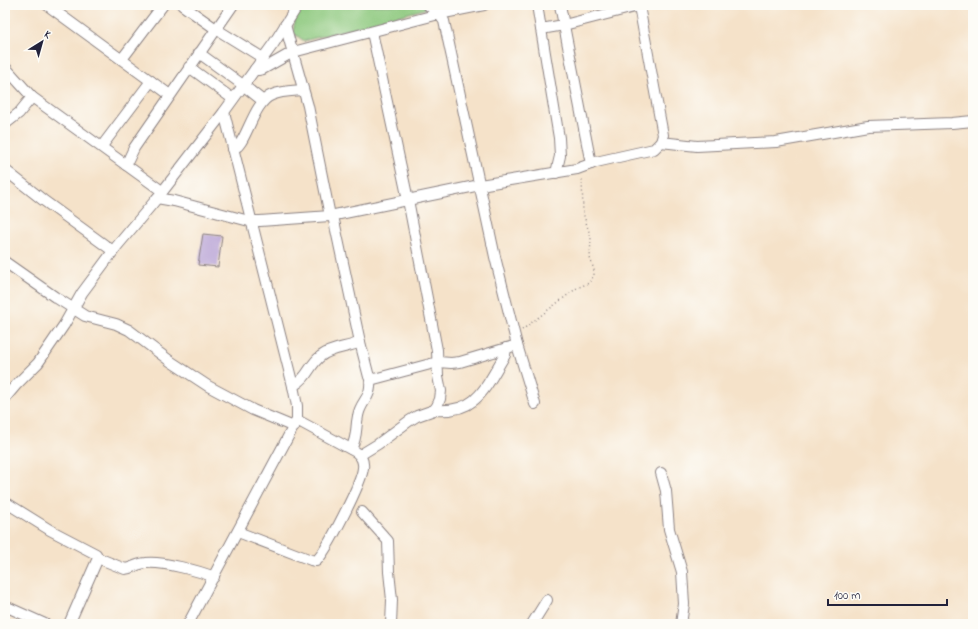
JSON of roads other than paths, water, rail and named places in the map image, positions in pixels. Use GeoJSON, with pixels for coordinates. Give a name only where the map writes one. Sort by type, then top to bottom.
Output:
{"type":"FeatureCollection","features":[{"type":"Feature","properties":{"kind":"street"},"geometry":{"type":"LineString","coordinates":[[47,5],[170,95]]}},
{"type":"Feature","properties":{"kind":"street"},"geometry":{"type":"LineString","coordinates":[[122,59],[162,5]]}},
{"type":"Feature","properties":{"kind":"street"},"geometry":{"type":"LineString","coordinates":[[182,5],[216,29],[263,58]]}},
{"type":"Feature","properties":{"kind":"street"},"geometry":{"type":"LineString","coordinates":[[126,164],[134,148],[233,5]]}},
{"type":"Feature","properties":{"kind":"street"},"geometry":{"type":"LineString","coordinates":[[5,398],[38,363],[64,325],[82,293],[224,112],[263,58],[298,5]]}},
{"type":"Feature","properties":{"kind":"street"},"geometry":{"type":"LineString","coordinates":[[428,5],[439,14],[444,21],[495,257],[524,371],[535,404]]}},
{"type":"Feature","properties":{"kind":"street"},"geometry":{"type":"LineString","coordinates":[[255,69],[263,69],[293,52],[439,14],[484,5]]}},
{"type":"Feature","properties":{"kind":"street"},"geometry":{"type":"LineString","coordinates":[[537,5],[559,138],[560,156],[556,172]]}},
{"type":"Feature","properties":{"kind":"street"},"geometry":{"type":"LineString","coordinates":[[560,5],[586,165]]}},
{"type":"Feature","properties":{"kind":"street"},"geometry":{"type":"LineString","coordinates":[[5,67],[32,97],[126,164],[159,195],[174,201],[251,221],[331,216],[480,185],[556,172],[654,149],[661,142],[663,135],[641,5],[564,25],[541,29]]}},
{"type":"Feature","properties":{"kind":"street"},"geometry":{"type":"LineString","coordinates":[[285,25],[308,106],[331,216],[360,342],[370,378],[370,393],[359,410],[357,434],[351,449]]}},
{"type":"Feature","properties":{"kind":"street"},"geometry":{"type":"LineString","coordinates":[[372,32],[408,200],[437,350],[438,376],[441,395],[434,410]]}},
{"type":"Feature","properties":{"kind":"street"},"geometry":{"type":"LineString","coordinates":[[199,53],[243,85],[262,101]]}},
{"type":"Feature","properties":{"kind":"street"},"geometry":{"type":"LineString","coordinates":[[189,67],[233,99]]}},
{"type":"Feature","properties":{"kind":"street"},"geometry":{"type":"LineString","coordinates":[[102,146],[151,81]]}},
{"type":"Feature","properties":{"kind":"street"},"geometry":{"type":"LineString","coordinates":[[233,149],[241,142],[262,101],[272,94],[303,90]]}},
{"type":"Feature","properties":{"kind":"street"},"geometry":{"type":"LineString","coordinates":[[5,124],[19,113],[32,97]]}},
{"type":"Feature","properties":{"kind":"street"},"geometry":{"type":"LineString","coordinates":[[188,624],[295,424],[297,406],[224,112]]}},
{"type":"Feature","properties":{"kind":"street"},"geometry":{"type":"LineString","coordinates":[[661,142],[697,146],[776,142],[868,126],[973,121]]}},
{"type":"Feature","properties":{"kind":"street"},"geometry":{"type":"LineString","coordinates":[[5,170],[43,200],[114,251]]}},
{"type":"Feature","properties":{"kind":"street"},"geometry":{"type":"LineString","coordinates":[[5,262],[85,316],[123,326],[170,361],[208,386],[253,410],[295,424],[351,449],[360,455],[363,467],[359,485],[350,504],[317,560],[311,560],[238,532]]}},
{"type":"Feature","properties":{"kind":"street"},"geometry":{"type":"LineString","coordinates":[[370,378],[374,379],[438,362],[460,362],[506,348],[516,340]]}},
{"type":"Feature","properties":{"kind":"street"},"geometry":{"type":"LineString","coordinates":[[293,386],[302,380],[317,360],[326,352],[351,346],[360,342]]}},
{"type":"Feature","properties":{"kind":"street"},"geometry":{"type":"LineString","coordinates":[[360,455],[417,416],[434,410],[448,411],[461,408],[476,399],[505,354],[506,348]]}},
{"type":"Feature","properties":{"kind":"street"},"geometry":{"type":"LineString","coordinates":[[661,473],[666,492],[669,529],[682,572],[684,604],[681,624]]}},
{"type":"Feature","properties":{"kind":"street"},"geometry":{"type":"LineString","coordinates":[[5,502],[50,530],[96,554],[98,558],[125,569],[142,563],[151,562],[192,570],[214,577]]}},
{"type":"Feature","properties":{"kind":"street"},"geometry":{"type":"LineString","coordinates":[[362,512],[388,542],[392,600],[390,624]]}},
{"type":"Feature","properties":{"kind":"street"},"geometry":{"type":"LineString","coordinates":[[70,624],[98,558]]}},
{"type":"Feature","properties":{"kind":"street"},"geometry":{"type":"LineString","coordinates":[[532,624],[547,600]]}},
{"type":"Feature","properties":{"kind":"street"},"geometry":{"type":"LineString","coordinates":[[5,606],[45,624]]}}]}
